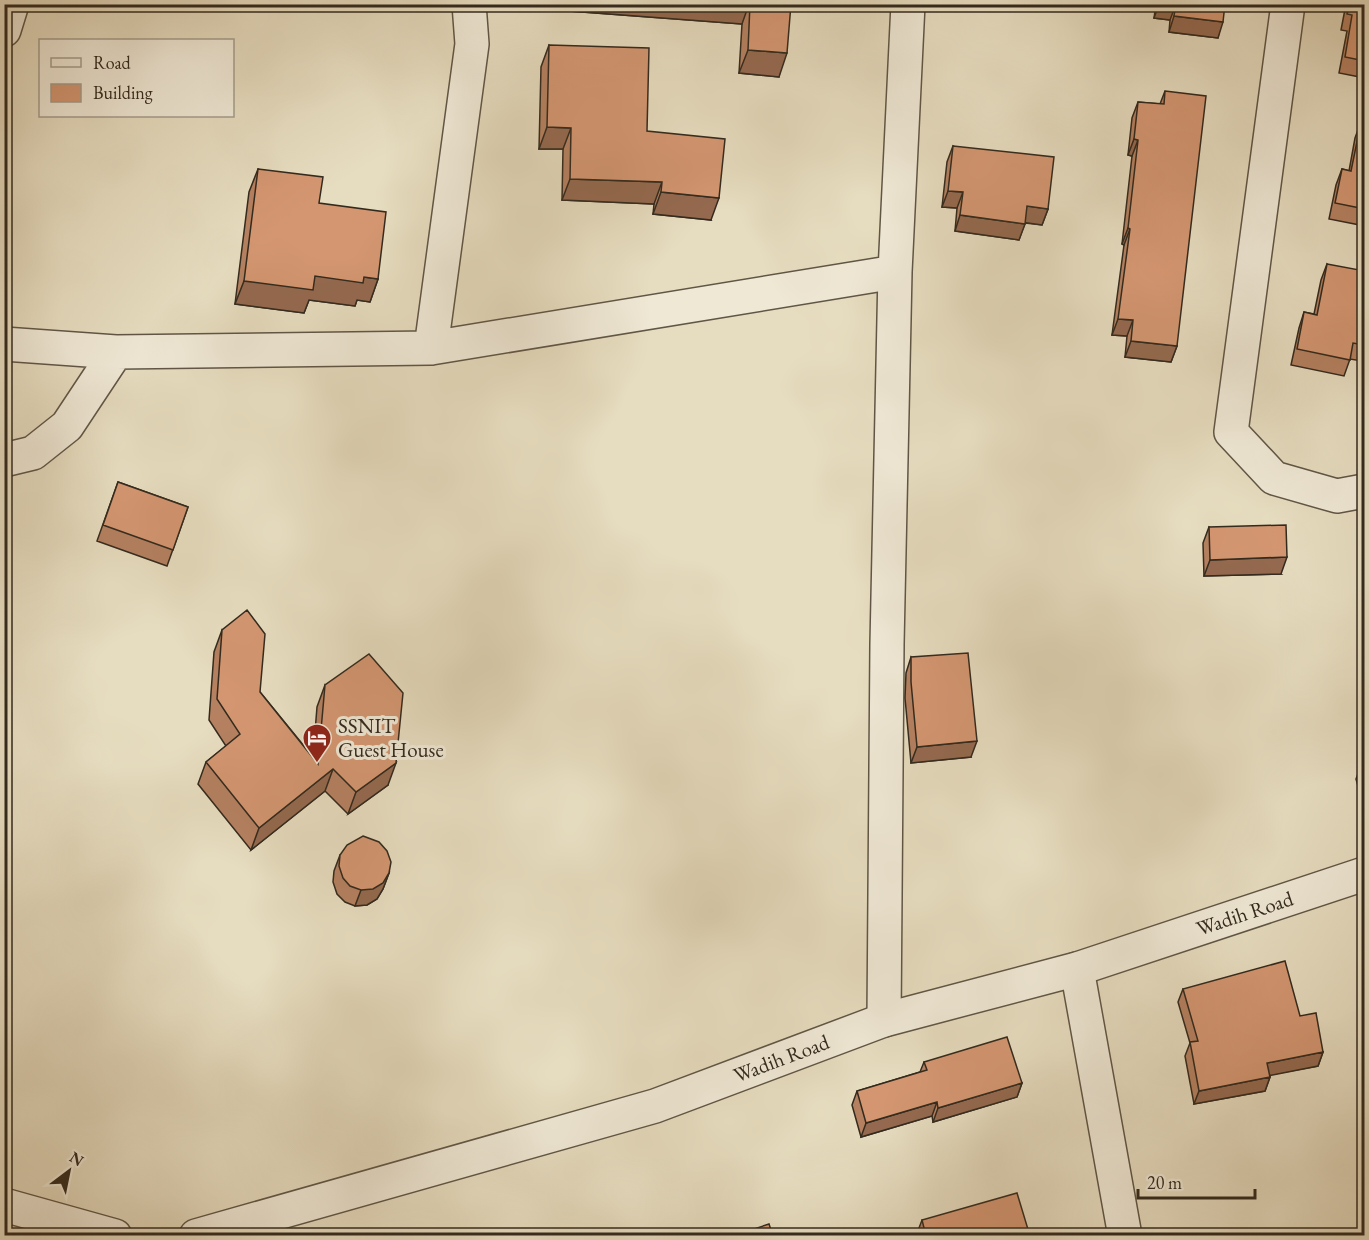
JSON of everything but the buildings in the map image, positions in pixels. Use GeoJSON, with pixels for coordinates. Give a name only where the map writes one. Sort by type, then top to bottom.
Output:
{"type":"FeatureCollection","features":[{"type":"Feature","properties":{"kind":"street"},"geometry":{"type":"LineString","coordinates":[[4,30],[12,4]]}},
{"type":"Feature","properties":{"kind":"street"},"geometry":{"type":"LineString","coordinates":[[431,348],[472,44],[469,4]]}},
{"type":"Feature","properties":{"kind":"street"},"geometry":{"type":"LineString","coordinates":[[884,1020],[887,633],[895,272],[908,4]]}},
{"type":"Feature","properties":{"kind":"street"},"geometry":{"type":"LineString","coordinates":[[1288,4],[1231,432],[1274,477],[1337,496],[1365,491]]}},
{"type":"Feature","properties":{"kind":"street"},"geometry":{"type":"LineString","coordinates":[[4,344],[116,352],[431,348],[895,272]]}},
{"type":"Feature","properties":{"kind":"street"},"geometry":{"type":"LineString","coordinates":[[4,460],[33,453],[67,426],[116,352]]}},
{"type":"Feature","properties":{"kind":"street","name":"Wadih Road"},"geometry":{"type":"LineString","coordinates":[[196,1236],[655,1106],[884,1020],[1077,969],[1365,874]]}},
{"type":"Feature","properties":{"kind":"street"},"geometry":{"type":"LineString","coordinates":[[1077,969],[1125,1236]]}},
{"type":"Feature","properties":{"kind":"street"},"geometry":{"type":"LineString","coordinates":[[4,1205],[115,1236]]}},
{"type":"Feature","properties":{"kind":"place","name":"SSNIT Guest House"},"geometry":{"type":"Point","coordinates":[317,764]}}]}
